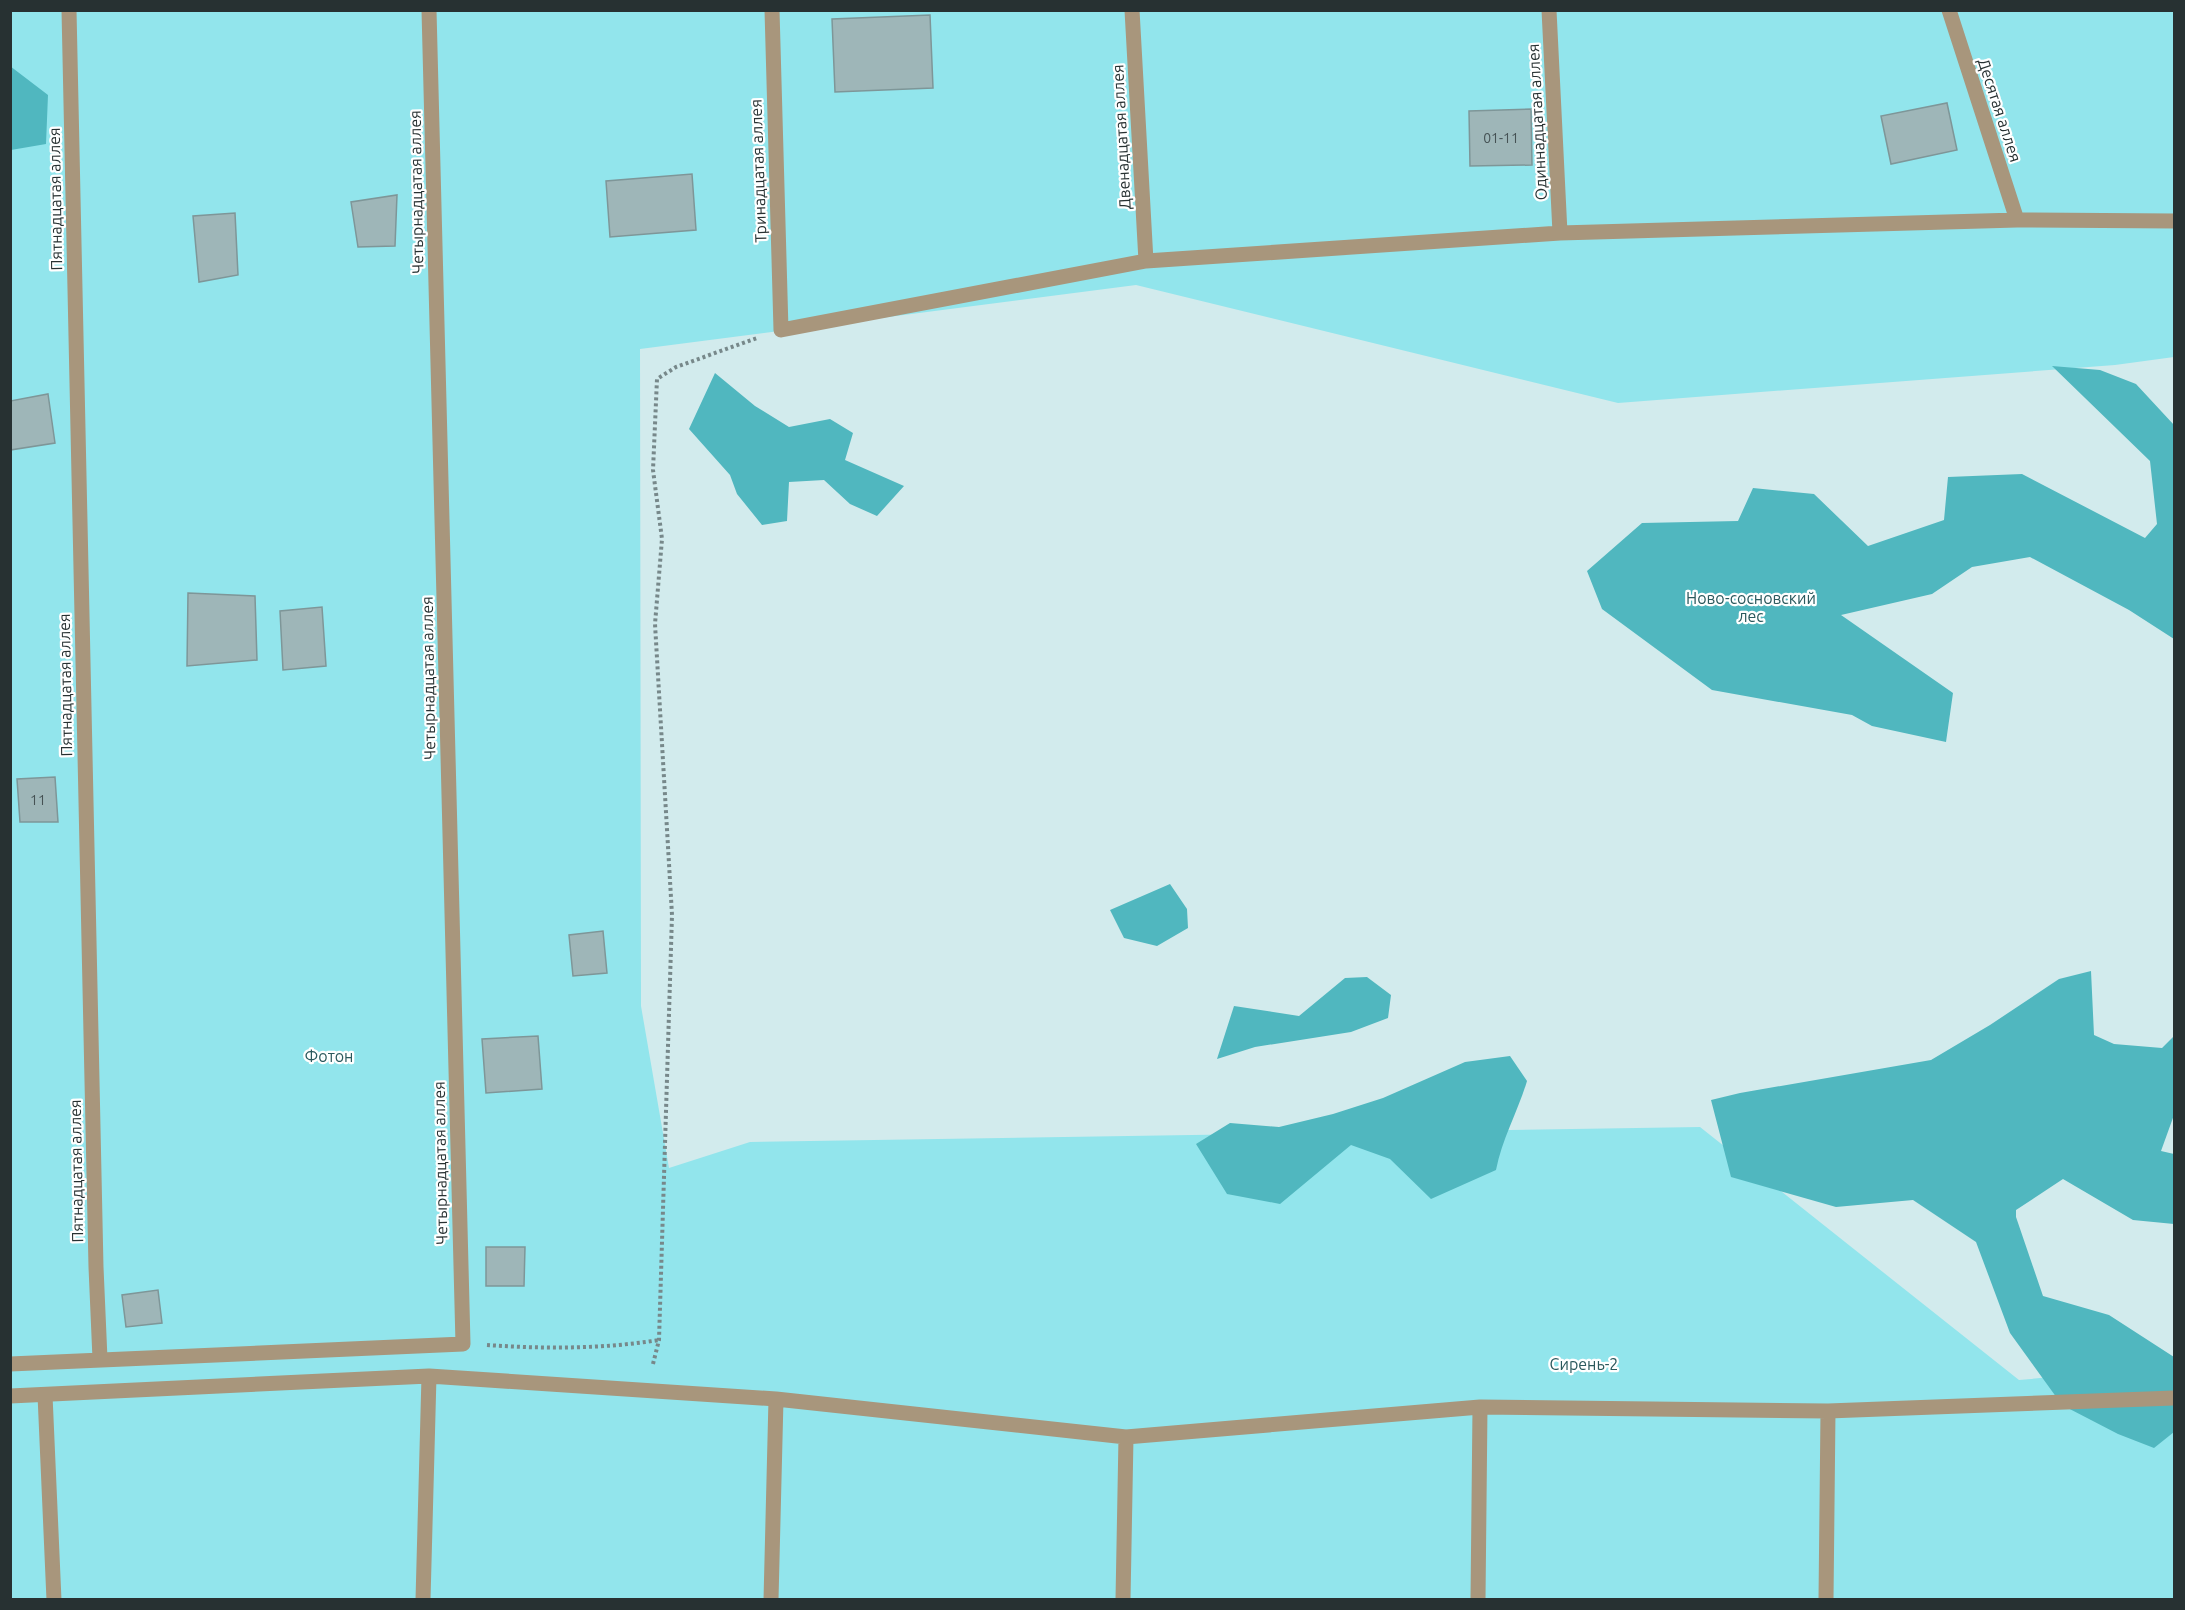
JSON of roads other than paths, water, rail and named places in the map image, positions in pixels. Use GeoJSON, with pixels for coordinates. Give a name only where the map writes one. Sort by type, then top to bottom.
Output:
{"type":"FeatureCollection","features":[{"type":"Feature","properties":{"kind":"lane","name":"Пятнадцатая аллея"},"geometry":{"type":"LineString","coordinates":[[69,10],[95,1243],[100,1359]]}},
{"type":"Feature","properties":{"kind":"lane","name":"Четырнадцатая аллея"},"geometry":{"type":"LineString","coordinates":[[100,1359],[462,1344],[429,10]]}},
{"type":"Feature","properties":{"kind":"lane","name":"Тринадцатая аллея"},"geometry":{"type":"LineString","coordinates":[[772,10],[781,330],[1146,261]]}},
{"type":"Feature","properties":{"kind":"lane","name":"Двенадцатая аллея"},"geometry":{"type":"LineString","coordinates":[[1132,10],[1146,261]]}},
{"type":"Feature","properties":{"kind":"lane","name":"Одиннадцатая аллея"},"geometry":{"type":"LineString","coordinates":[[1549,10],[1560,233]]}},
{"type":"Feature","properties":{"kind":"lane","name":"Десятая аллея"},"geometry":{"type":"LineString","coordinates":[[1949,10],[2017,220]]}},
{"type":"Feature","properties":{"kind":"lane"},"geometry":{"type":"LineString","coordinates":[[1146,261],[1560,233],[2017,220],[2175,221]]}},
{"type":"Feature","properties":{"kind":"lane"},"geometry":{"type":"LineString","coordinates":[[10,1364],[100,1359]]}},
{"type":"Feature","properties":{"kind":"lane"},"geometry":{"type":"LineString","coordinates":[[423,1599],[429,1377]]}},
{"type":"Feature","properties":{"kind":"lane"},"geometry":{"type":"LineString","coordinates":[[10,1396],[429,1377],[776,1399],[1126,1437],[1480,1407],[1828,1411],[2175,1398]]}},
{"type":"Feature","properties":{"kind":"lane"},"geometry":{"type":"LineString","coordinates":[[45,1395],[54,1599]]}},
{"type":"Feature","properties":{"kind":"lane"},"geometry":{"type":"LineString","coordinates":[[771,1599],[776,1399]]}},
{"type":"Feature","properties":{"kind":"lane"},"geometry":{"type":"LineString","coordinates":[[1478,1599],[1480,1407]]}},
{"type":"Feature","properties":{"kind":"lane"},"geometry":{"type":"LineString","coordinates":[[1826,1599],[1828,1411]]}},
{"type":"Feature","properties":{"kind":"lane"},"geometry":{"type":"LineString","coordinates":[[1123,1599],[1126,1437]]}},
{"type":"Feature","properties":{"kind":"park label","name":"Ново-сосновский лес"},"geometry":{"type":"Point","coordinates":[1751,607]}},
{"type":"Feature","properties":{"kind":"park label","name":"Фотон"},"geometry":{"type":"Point","coordinates":[329,1056]}},
{"type":"Feature","properties":{"kind":"park label","name":"Сирень-2"},"geometry":{"type":"Point","coordinates":[1584,1364]}}]}
